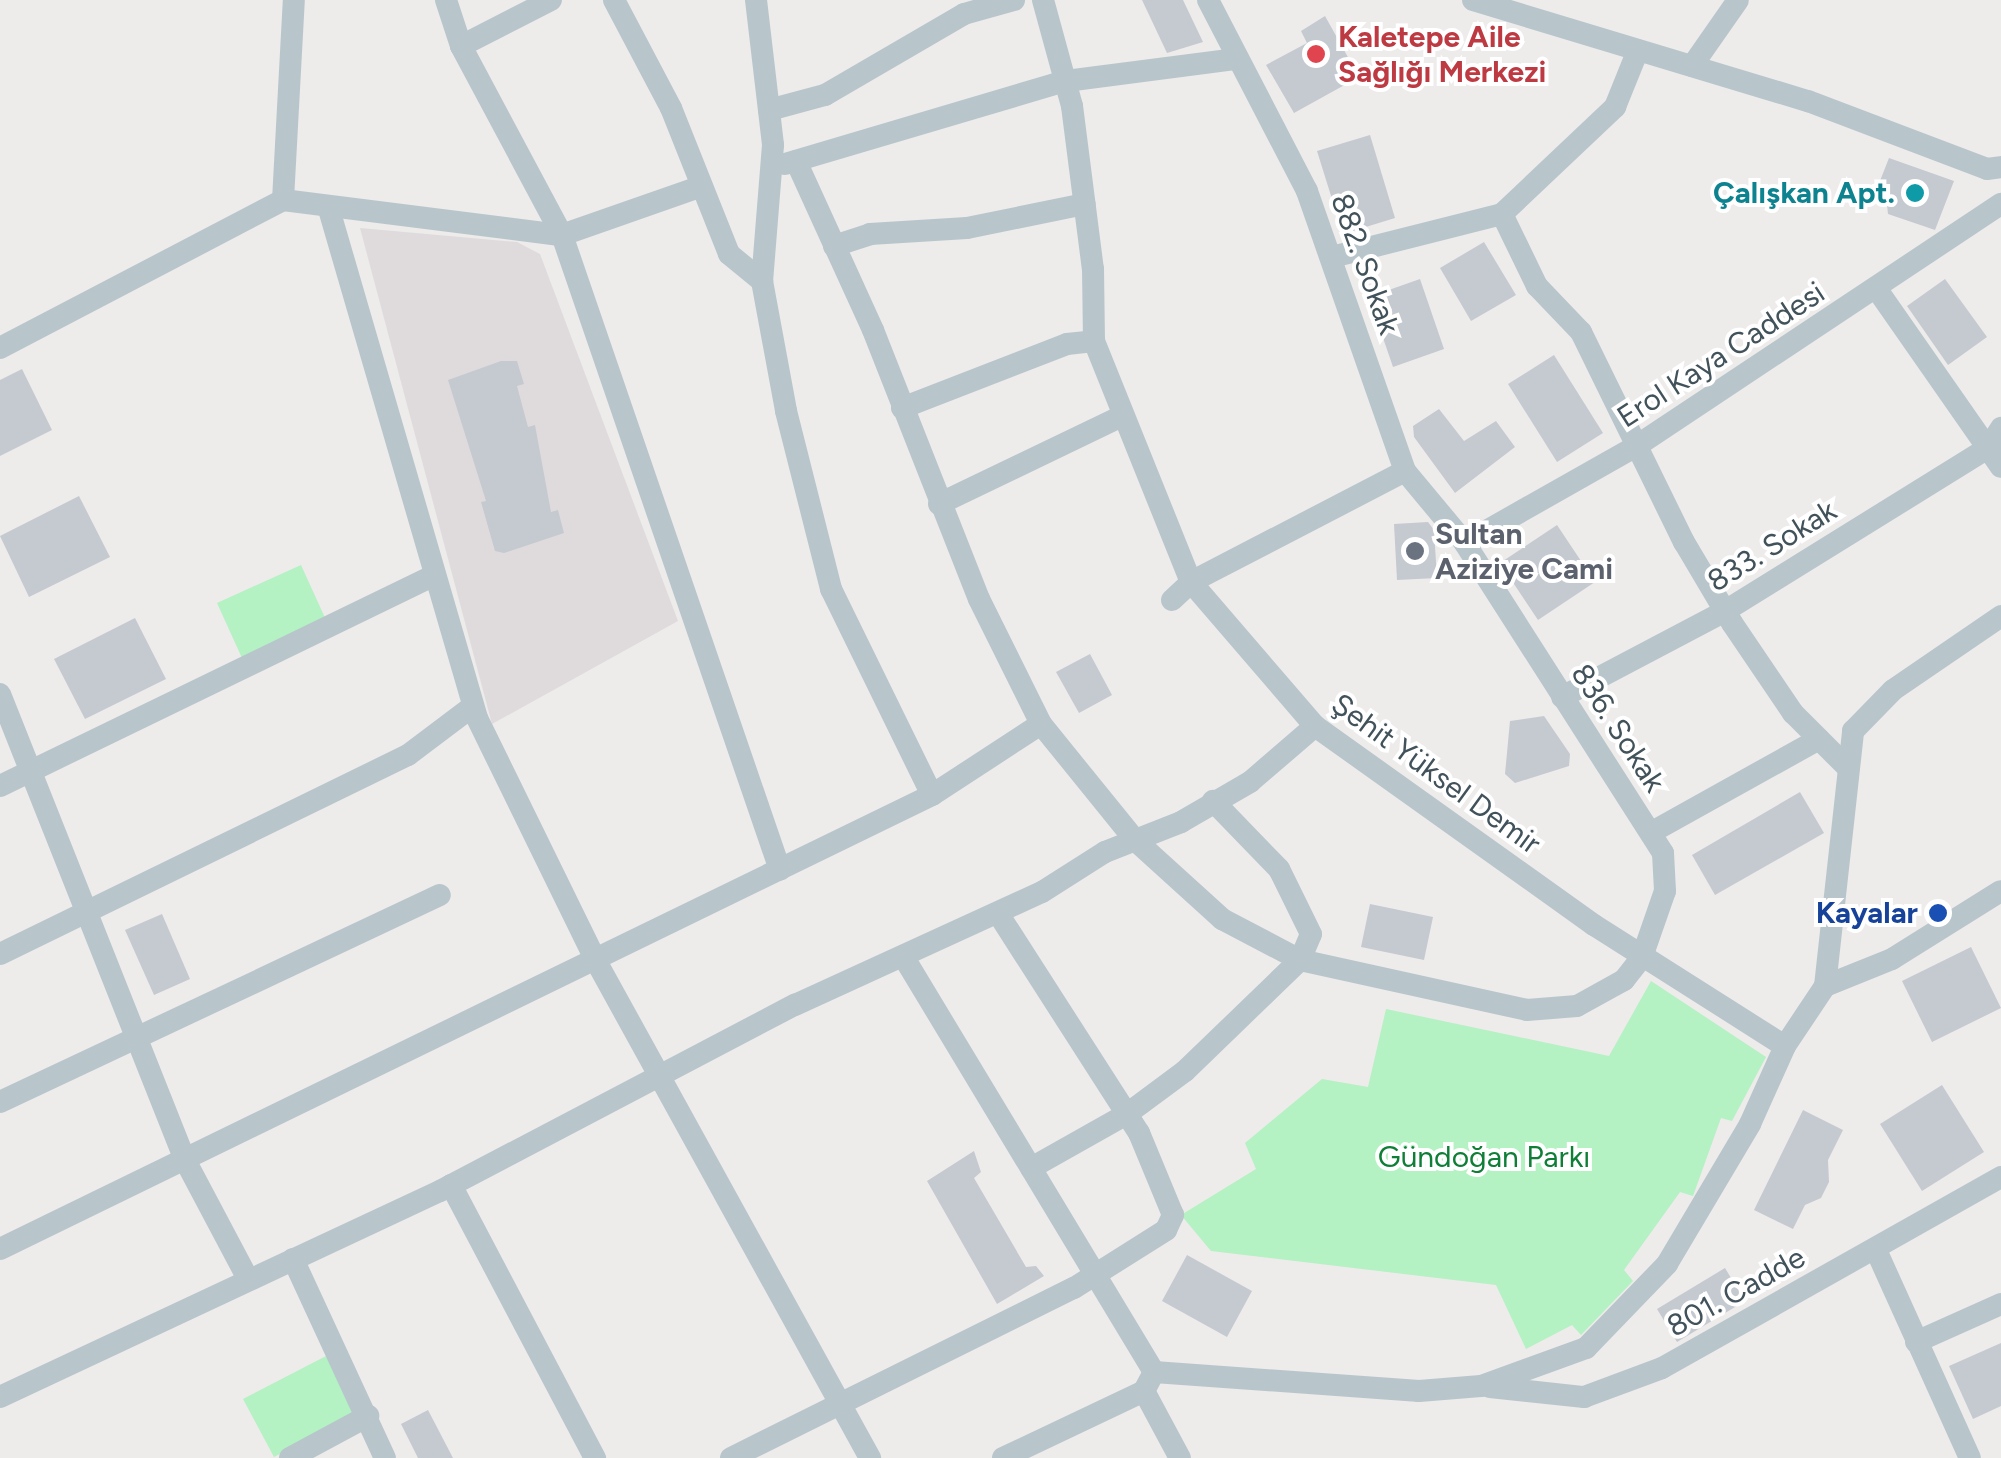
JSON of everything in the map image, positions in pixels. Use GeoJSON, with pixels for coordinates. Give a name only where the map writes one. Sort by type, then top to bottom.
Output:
{"type":"FeatureCollection","features":[{"type":"Feature","properties":{"kind":"street"},"geometry":{"type":"LineString","coordinates":[[282,200],[294,0]]}},
{"type":"Feature","properties":{"kind":"street"},"geometry":{"type":"LineString","coordinates":[[446,0],[461,46],[562,235],[780,870]]}},
{"type":"Feature","properties":{"kind":"street"},"geometry":{"type":"LineString","coordinates":[[461,46],[552,0]]}},
{"type":"Feature","properties":{"kind":"street"},"geometry":{"type":"LineString","coordinates":[[614,0],[671,108],[729,254],[762,281]]}},
{"type":"Feature","properties":{"kind":"street"},"geometry":{"type":"LineString","coordinates":[[756,0],[772,168],[762,281],[786,410],[831,589],[932,795]]}},
{"type":"Feature","properties":{"kind":"street"},"geometry":{"type":"LineString","coordinates":[[769,110],[826,96],[964,14],[1014,0]]}},
{"type":"Feature","properties":{"kind":"street","name":"Şehit Yüksel Demir"},"geometry":{"type":"LineString","coordinates":[[1043,0],[1066,82],[1084,204],[1094,341],[1120,417],[1192,582],[1315,726],[1642,957],[1785,1046]]}},
{"type":"Feature","properties":{"kind":"street","name":"882. Sokak"},"geometry":{"type":"LineString","coordinates":[[1208,0],[1235,59],[1307,191],[1405,471],[1466,544]]}},
{"type":"Feature","properties":{"kind":"street"},"geometry":{"type":"LineString","coordinates":[[1473,0],[1692,66],[1988,169],[2001,168]]}},
{"type":"Feature","properties":{"kind":"street"},"geometry":{"type":"LineString","coordinates":[[1692,66],[1738,0]]}},
{"type":"Feature","properties":{"kind":"street"},"geometry":{"type":"LineString","coordinates":[[1332,257],[1502,214],[1616,107],[1638,50]]}},
{"type":"Feature","properties":{"kind":"street"},"geometry":{"type":"LineString","coordinates":[[772,168],[1066,82],[1235,59]]}},
{"type":"Feature","properties":{"kind":"street"},"geometry":{"type":"LineString","coordinates":[[796,161],[902,408],[938,504],[1041,724],[1136,840],[1222,919],[1300,960],[1378,982],[1553,1010],[1602,995],[1642,957]]}},
{"type":"Feature","properties":{"kind":"street"},"geometry":{"type":"LineString","coordinates":[[0,348],[282,200],[562,235],[702,186]]}},
{"type":"Feature","properties":{"kind":"street"},"geometry":{"type":"LineString","coordinates":[[834,246],[870,234],[967,228],[1084,204]]}},
{"type":"Feature","properties":{"kind":"street","name":"Erol Kaya Caddesi"},"geometry":{"type":"LineString","coordinates":[[1466,544],[1638,445],[2001,204]]}},
{"type":"Feature","properties":{"kind":"street"},"geometry":{"type":"LineString","coordinates":[[328,206],[473,706],[596,960],[846,1405],[870,1458]]}},
{"type":"Feature","properties":{"kind":"street"},"geometry":{"type":"LineString","coordinates":[[1502,214],[1537,286],[1581,332],[1726,611],[1793,713],[1846,766]]}},
{"type":"Feature","properties":{"kind":"street"},"geometry":{"type":"LineString","coordinates":[[1876,288],[1994,458]]}},
{"type":"Feature","properties":{"kind":"street"},"geometry":{"type":"LineString","coordinates":[[902,408],[1067,344],[1094,341]]}},
{"type":"Feature","properties":{"kind":"street"},"geometry":{"type":"LineString","coordinates":[[938,504],[1120,417]]}},
{"type":"Feature","properties":{"kind":"street","name":"833. Sokak"},"geometry":{"type":"LineString","coordinates":[[1562,697],[1726,611],[1994,458],[2001,428]]}},
{"type":"Feature","properties":{"kind":"street"},"geometry":{"type":"LineString","coordinates":[[1172,600],[1192,582],[1405,471]]}},
{"type":"Feature","properties":{"kind":"street","name":"836. Sokak"},"geometry":{"type":"LineString","coordinates":[[1466,544],[1617,790],[1652,832],[1663,853],[1665,891],[1642,957]]}},
{"type":"Feature","properties":{"kind":"street"},"geometry":{"type":"LineString","coordinates":[[0,786],[435,574]]}},
{"type":"Feature","properties":{"kind":"street"},"geometry":{"type":"LineString","coordinates":[[1002,1458],[1149,1382],[1221,1374],[1314,1388],[1481,1386],[1586,1348],[1667,1264],[1750,1124],[1785,1046],[1826,986],[1842,868],[1846,766],[1853,731],[1892,690],[2001,616]]}},
{"type":"Feature","properties":{"kind":"street"},"geometry":{"type":"LineString","coordinates":[[0,694],[185,1160],[248,1280]]}},
{"type":"Feature","properties":{"kind":"street"},"geometry":{"type":"LineString","coordinates":[[0,954],[408,755],[473,706]]}},
{"type":"Feature","properties":{"kind":"street"},"geometry":{"type":"LineString","coordinates":[[0,1249],[932,795],[1041,724]]}},
{"type":"Feature","properties":{"kind":"street"},"geometry":{"type":"LineString","coordinates":[[0,1397],[451,1186],[903,956],[998,913],[1250,782],[1315,726]]}},
{"type":"Feature","properties":{"kind":"street"},"geometry":{"type":"LineString","coordinates":[[1652,832],[1819,739]]}},
{"type":"Feature","properties":{"kind":"street"},"geometry":{"type":"LineString","coordinates":[[1031,1168],[1127,1114],[1185,1070],[1300,960],[1311,934],[1279,869],[1213,801]]}},
{"type":"Feature","properties":{"kind":"street"},"geometry":{"type":"LineString","coordinates":[[1826,986],[1892,959],[2001,891]]}},
{"type":"Feature","properties":{"kind":"street"},"geometry":{"type":"LineString","coordinates":[[0,1102],[440,894]]}},
{"type":"Feature","properties":{"kind":"street"},"geometry":{"type":"LineString","coordinates":[[732,1458],[846,1405],[1166,1230],[1173,1215],[1127,1114],[998,913]]}},
{"type":"Feature","properties":{"kind":"street"},"geometry":{"type":"LineString","coordinates":[[903,956],[1094,1272],[1149,1382],[1180,1458]]}},
{"type":"Feature","properties":{"kind":"street","name":"801. Cadde"},"geometry":{"type":"LineString","coordinates":[[1481,1386],[1584,1397],[1662,1368],[2001,1177]]}},
{"type":"Feature","properties":{"kind":"street"},"geometry":{"type":"LineString","coordinates":[[451,1186],[592,1452],[567,1458]]}},
{"type":"Feature","properties":{"kind":"street"},"geometry":{"type":"LineString","coordinates":[[1876,1250],[1970,1458]]}},
{"type":"Feature","properties":{"kind":"street"},"geometry":{"type":"LineString","coordinates":[[293,1259],[385,1458]]}},
{"type":"Feature","properties":{"kind":"street"},"geometry":{"type":"LineString","coordinates":[[1916,1342],[2001,1304]]}},
{"type":"Feature","properties":{"kind":"street"},"geometry":{"type":"LineString","coordinates":[[290,1458],[368,1416]]}},
{"type":"Feature","properties":{"kind":"shaded area"},"geometry":{"type":"Polygon","coordinates":[[[360,228],[517,242],[540,254],[678,621],[492,724],[360,228]]]}},
{"type":"Feature","properties":{"kind":"green space"},"geometry":{"type":"Polygon","coordinates":[[[301,565],[326,620],[242,658],[217,603],[301,565]]]}},
{"type":"Feature","properties":{"kind":"green space","name":"Gündoğan Parkı"},"geometry":{"type":"Polygon","coordinates":[[[1651,981],[1766,1057],[1732,1121],[1721,1118],[1693,1196],[1680,1192],[1624,1270],[1633,1281],[1581,1335],[1572,1325],[1526,1349],[1496,1285],[1211,1251],[1181,1215],[1256,1169],[1245,1143],[1322,1079],[1368,1087],[1386,1009],[1609,1056],[1651,981]]]}},
{"type":"Feature","properties":{"kind":"green space"},"geometry":{"type":"Polygon","coordinates":[[[328,1355],[358,1412],[274,1457],[243,1399],[328,1355]]]}},
{"type":"Feature","properties":{"kind":"building"},"geometry":{"type":"Polygon","coordinates":[[[1142,0],[1183,0],[1203,42],[1167,53],[1142,0]]]}},
{"type":"Feature","properties":{"kind":"building","name":"Kaletepe Aile Sağlığı Merkezi"},"geometry":{"type":"Polygon","coordinates":[[[1325,16],[1359,77],[1294,113],[1266,65],[1307,43],[1301,31],[1325,16]]]}},
{"type":"Feature","properties":{"kind":"building"},"geometry":{"type":"Polygon","coordinates":[[[1370,135],[1395,218],[1343,234],[1317,151],[1370,135]]]}},
{"type":"Feature","properties":{"kind":"building","name":"Çalışkan Apt."},"geometry":{"type":"Polygon","coordinates":[[[1889,158],[1954,181],[1935,230],[1888,214],[1886,195],[1876,191],[1889,158]]]}},
{"type":"Feature","properties":{"kind":"building"},"geometry":{"type":"Polygon","coordinates":[[[1484,242],[1516,295],[1471,321],[1440,268],[1484,242]]]}},
{"type":"Feature","properties":{"kind":"building"},"geometry":{"type":"Polygon","coordinates":[[[1420,279],[1444,349],[1393,367],[1369,297],[1420,279]]]}},
{"type":"Feature","properties":{"kind":"building"},"geometry":{"type":"Polygon","coordinates":[[[1945,279],[1987,337],[1948,365],[1907,306],[1945,279]]]}},
{"type":"Feature","properties":{"kind":"building"},"geometry":{"type":"Polygon","coordinates":[[[1554,355],[1603,433],[1557,462],[1508,384],[1554,355]]]}},
{"type":"Feature","properties":{"kind":"building"},"geometry":{"type":"Polygon","coordinates":[[[501,361],[517,361],[524,384],[517,386],[528,427],[535,425],[551,512],[558,510],[564,533],[504,553],[495,551],[481,502],[486,501],[448,380],[501,361]]]}},
{"type":"Feature","properties":{"kind":"building"},"geometry":{"type":"Polygon","coordinates":[[[22,369],[52,430],[0,456],[0,380],[22,369]]]}},
{"type":"Feature","properties":{"kind":"building"},"geometry":{"type":"Polygon","coordinates":[[[1439,409],[1464,441],[1496,421],[1515,447],[1455,493],[1414,437],[1413,426],[1439,409]]]}},
{"type":"Feature","properties":{"kind":"building"},"geometry":{"type":"Polygon","coordinates":[[[79,496],[110,557],[29,597],[0,536],[79,496]]]}},
{"type":"Feature","properties":{"kind":"building","name":"Sultan Aziziye Cami"},"geometry":{"type":"Polygon","coordinates":[[[1428,522],[1434,530],[1437,578],[1397,580],[1394,524],[1428,522]]]}},
{"type":"Feature","properties":{"kind":"building"},"geometry":{"type":"Polygon","coordinates":[[[1557,525],[1595,582],[1538,620],[1500,563],[1557,525]]]}},
{"type":"Feature","properties":{"kind":"building"},"geometry":{"type":"Polygon","coordinates":[[[135,618],[166,679],[85,719],[54,659],[135,618]]]}},
{"type":"Feature","properties":{"kind":"building"},"geometry":{"type":"Polygon","coordinates":[[[1090,654],[1112,695],[1079,713],[1056,672],[1090,654]]]}},
{"type":"Feature","properties":{"kind":"building"},"geometry":{"type":"Polygon","coordinates":[[[1544,716],[1570,754],[1569,766],[1515,783],[1505,774],[1510,721],[1544,716]]]}},
{"type":"Feature","properties":{"kind":"building"},"geometry":{"type":"Polygon","coordinates":[[[1800,792],[1824,833],[1715,895],[1692,855],[1800,792]]]}},
{"type":"Feature","properties":{"kind":"building"},"geometry":{"type":"Polygon","coordinates":[[[1370,904],[1433,917],[1424,960],[1361,947],[1370,904]]]}},
{"type":"Feature","properties":{"kind":"building"},"geometry":{"type":"Polygon","coordinates":[[[162,914],[190,979],[154,995],[125,930],[162,914]]]}},
{"type":"Feature","properties":{"kind":"building"},"geometry":{"type":"Polygon","coordinates":[[[1971,947],[2001,1008],[1932,1042],[1902,981],[1971,947]]]}},
{"type":"Feature","properties":{"kind":"building"},"geometry":{"type":"Polygon","coordinates":[[[1942,1085],[1984,1152],[1922,1191],[1880,1124],[1942,1085]]]}},
{"type":"Feature","properties":{"kind":"building"},"geometry":{"type":"Polygon","coordinates":[[[1803,1110],[1843,1130],[1828,1160],[1829,1182],[1821,1198],[1805,1205],[1793,1229],[1754,1210],[1803,1110]]]}},
{"type":"Feature","properties":{"kind":"building"},"geometry":{"type":"Polygon","coordinates":[[[974,1151],[981,1172],[974,1178],[1026,1267],[1036,1266],[1044,1276],[997,1304],[927,1181],[974,1151]]]}},
{"type":"Feature","properties":{"kind":"building"},"geometry":{"type":"Polygon","coordinates":[[[1187,1255],[1252,1291],[1227,1337],[1162,1301],[1187,1255]]]}},
{"type":"Feature","properties":{"kind":"building"},"geometry":{"type":"Polygon","coordinates":[[[1725,1268],[1745,1301],[1677,1342],[1657,1309],[1725,1268]]]}},
{"type":"Feature","properties":{"kind":"building"},"geometry":{"type":"Polygon","coordinates":[[[2001,1343],[2001,1406],[1973,1419],[1949,1366],[2001,1343]]]}},
{"type":"Feature","properties":{"kind":"building"},"geometry":{"type":"Polygon","coordinates":[[[428,1410],[453,1458],[418,1458],[401,1424],[428,1410]]]}},
{"type":"Feature","properties":{"kind":"place","name":"Kaletepe Aile Sağlığı Merkezi"},"geometry":{"type":"Point","coordinates":[1316,54]}},
{"type":"Feature","properties":{"kind":"place","name":"Çalışkan Apt."},"geometry":{"type":"Point","coordinates":[1915,193]}},
{"type":"Feature","properties":{"kind":"place","name":"Sultan Aziziye Cami"},"geometry":{"type":"Point","coordinates":[1415,551]}},
{"type":"Feature","properties":{"kind":"place","name":"Kayalar"},"geometry":{"type":"Point","coordinates":[1938,913]}}]}
